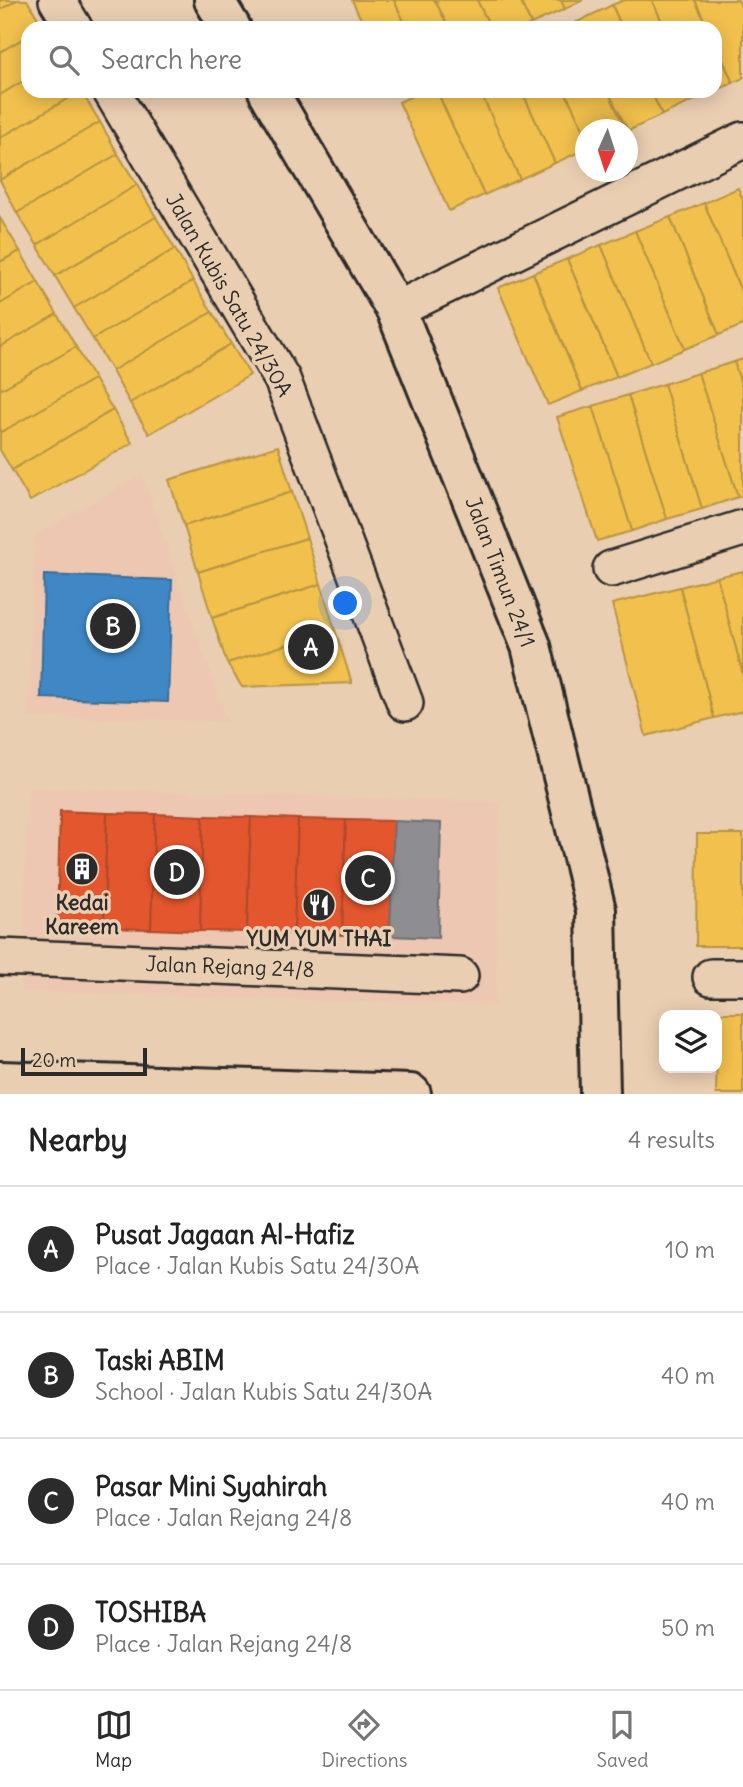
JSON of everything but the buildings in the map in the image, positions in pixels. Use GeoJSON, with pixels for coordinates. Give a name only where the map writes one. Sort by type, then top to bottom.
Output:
{"type":"FeatureCollection","features":[{"type":"Feature","properties":{"kind":"street"},"geometry":{"type":"LineString","coordinates":[[57,0],[70,21]]}},
{"type":"Feature","properties":{"kind":"street"},"geometry":{"type":"LineString","coordinates":[[214,0],[227,21]]}},
{"type":"Feature","properties":{"kind":"street","name":"Jalan Kubis Satu 24/30A"},"geometry":{"type":"LineString","coordinates":[[115,98],[282,379],[405,703]]}},
{"type":"Feature","properties":{"kind":"street","name":"Jalan Timun 24/1"},"geometry":{"type":"LineString","coordinates":[[272,98],[396,310],[531,646],[596,910],[600,1094]]}},
{"type":"Feature","properties":{"kind":"street"},"geometry":{"type":"LineString","coordinates":[[396,310],[743,141]]}},
{"type":"Feature","properties":{"kind":"street"},"geometry":{"type":"LineString","coordinates":[[611,569],[743,528]]}},
{"type":"Feature","properties":{"kind":"street","name":"Jalan Rejang 24/8"},"geometry":{"type":"LineString","coordinates":[[0,957],[460,976]]}},
{"type":"Feature","properties":{"kind":"street"},"geometry":{"type":"LineString","coordinates":[[0,1081],[411,1094]]}},
{"type":"Feature","properties":{"kind":"shaded area"},"geometry":{"type":"Polygon","coordinates":[[[142,474],[227,721],[28,717],[35,535],[142,474]]]}},
{"type":"Feature","properties":{"kind":"shaded area"},"geometry":{"type":"Polygon","coordinates":[[[28,787],[501,802],[495,1006],[21,991],[28,787]]]}},
{"type":"Feature","properties":{"kind":"place","name":"Taski ABIM"},"geometry":{"type":"Point","coordinates":[113,626]}},
{"type":"Feature","properties":{"kind":"place","name":"Pusat Jagaan Al-Hafiz"},"geometry":{"type":"Point","coordinates":[311,647]}},
{"type":"Feature","properties":{"kind":"place","name":"Kedai Kareem"},"geometry":{"type":"Point","coordinates":[82,869]}},
{"type":"Feature","properties":{"kind":"place","name":"TOSHIBA"},"geometry":{"type":"Point","coordinates":[177,872]}},
{"type":"Feature","properties":{"kind":"place","name":"Pasar Mini Syahirah"},"geometry":{"type":"Point","coordinates":[368,878]}},
{"type":"Feature","properties":{"kind":"place","name":"YUM YUM THAI"},"geometry":{"type":"Point","coordinates":[319,905]}}]}
